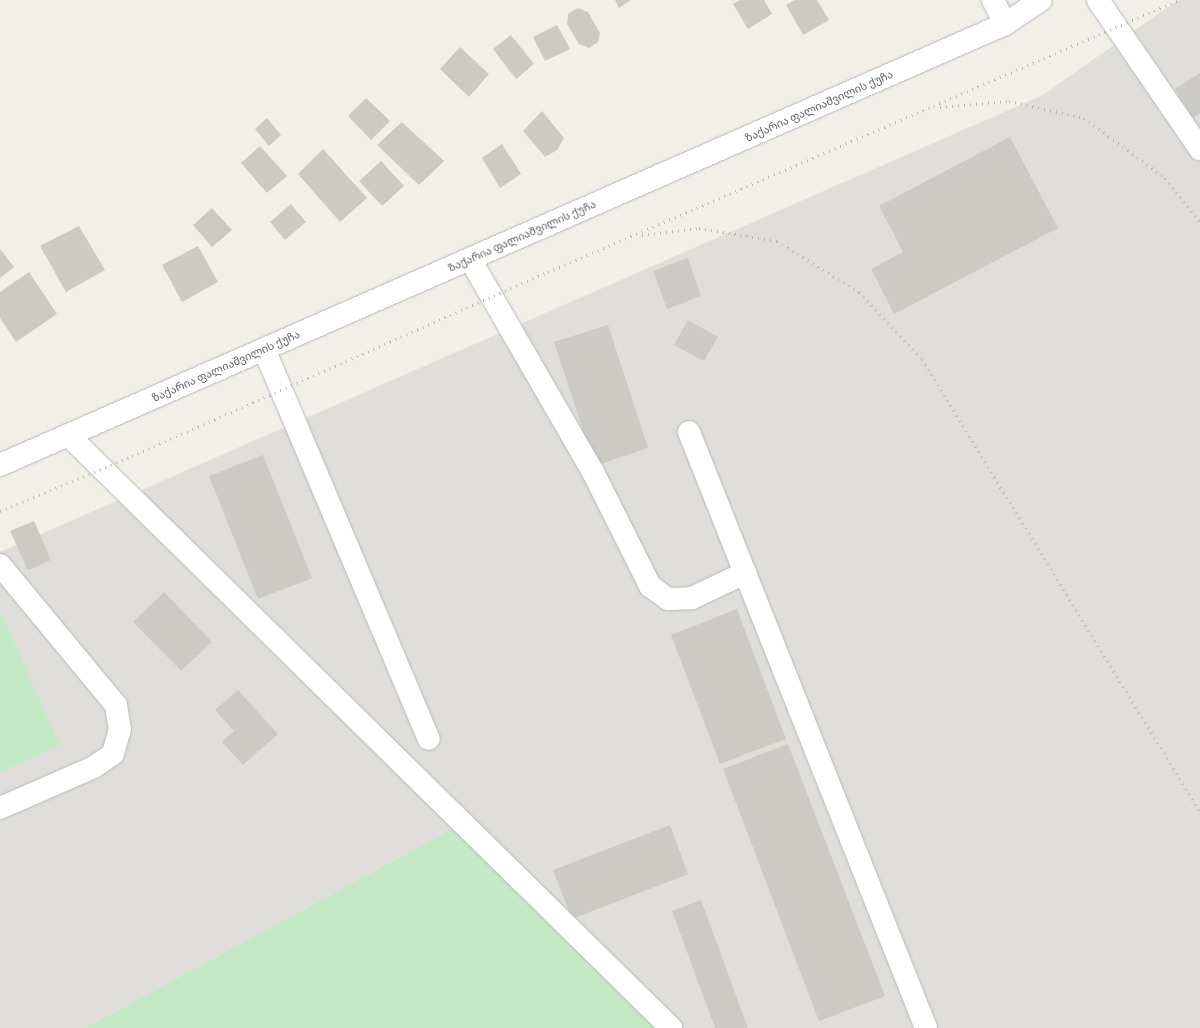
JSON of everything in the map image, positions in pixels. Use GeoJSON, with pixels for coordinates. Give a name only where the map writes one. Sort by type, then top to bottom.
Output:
{"type":"FeatureCollection","features":[{"type":"Feature","properties":{"kind":"street"},"geometry":{"type":"LineString","coordinates":[[993,0],[1005,24]]}},
{"type":"Feature","properties":{"kind":"street","name":"ზაქარია ფალიაშვილის ქუჩა"},"geometry":{"type":"LineString","coordinates":[[0,465],[1005,24],[1041,0]]}},
{"type":"Feature","properties":{"kind":"street"},"geometry":{"type":"LineString","coordinates":[[1098,0],[1200,149]]}},
{"type":"Feature","properties":{"kind":"street"},"geometry":{"type":"LineString","coordinates":[[470,259],[589,465],[626,535],[650,586],[668,599],[692,598],[745,573]]}},
{"type":"Feature","properties":{"kind":"street"},"geometry":{"type":"LineString","coordinates":[[264,349],[429,739]]}},
{"type":"Feature","properties":{"kind":"street"},"geometry":{"type":"LineString","coordinates":[[689,432],[926,1028]]}},
{"type":"Feature","properties":{"kind":"street"},"geometry":{"type":"LineString","coordinates":[[68,435],[671,1028]]}},
{"type":"Feature","properties":{"kind":"street"},"geometry":{"type":"LineString","coordinates":[[0,565],[116,705],[120,729],[113,754],[94,768],[0,808]]}},
{"type":"Feature","properties":{"kind":"shaded area"},"geometry":{"type":"Polygon","coordinates":[[[1178,0],[1200,0],[1200,1028],[671,1028],[463,823],[85,1028],[0,1028],[0,552],[1043,95],[1178,0]]]}},
{"type":"Feature","properties":{"kind":"green space"},"geometry":{"type":"Polygon","coordinates":[[[0,611],[60,745],[0,772],[0,611]]]}},
{"type":"Feature","properties":{"kind":"green space"},"geometry":{"type":"Polygon","coordinates":[[[463,823],[671,1028],[85,1028],[463,823]]]}},
{"type":"Feature","properties":{"kind":"building"},"geometry":{"type":"Polygon","coordinates":[[[615,0],[631,0],[619,8],[615,0]]]}},
{"type":"Feature","properties":{"kind":"building"},"geometry":{"type":"Polygon","coordinates":[[[740,0],[764,0],[772,14],[748,29],[733,4],[740,0]]]}},
{"type":"Feature","properties":{"kind":"building"},"geometry":{"type":"Polygon","coordinates":[[[795,0],[817,0],[829,20],[803,35],[786,5],[795,0]]]}},
{"type":"Feature","properties":{"kind":"building"},"geometry":{"type":"Polygon","coordinates":[[[578,8],[588,12],[600,33],[598,42],[589,48],[579,44],[567,24],[568,14],[578,8]]]}},
{"type":"Feature","properties":{"kind":"building"},"geometry":{"type":"Polygon","coordinates":[[[557,25],[570,49],[545,61],[533,37],[557,25]]]}},
{"type":"Feature","properties":{"kind":"building"},"geometry":{"type":"Polygon","coordinates":[[[511,35],[534,64],[516,79],[493,49],[511,35]]]}},
{"type":"Feature","properties":{"kind":"building"},"geometry":{"type":"Polygon","coordinates":[[[460,47],[489,74],[469,97],[440,69],[460,47]]]}},
{"type":"Feature","properties":{"kind":"building"},"geometry":{"type":"Polygon","coordinates":[[[1200,73],[1200,113],[1193,118],[1175,89],[1200,73]]]}},
{"type":"Feature","properties":{"kind":"building"},"geometry":{"type":"Polygon","coordinates":[[[366,98],[390,121],[371,140],[348,116],[366,98]]]}},
{"type":"Feature","properties":{"kind":"building"},"geometry":{"type":"Polygon","coordinates":[[[542,111],[564,138],[557,150],[545,157],[523,131],[542,111]]]}},
{"type":"Feature","properties":{"kind":"building"},"geometry":{"type":"Polygon","coordinates":[[[267,118],[281,135],[269,146],[255,129],[267,118]]]}},
{"type":"Feature","properties":{"kind":"building"},"geometry":{"type":"Polygon","coordinates":[[[402,122],[444,161],[419,185],[377,145],[402,122]]]}},
{"type":"Feature","properties":{"kind":"building"},"geometry":{"type":"Polygon","coordinates":[[[1010,137],[1058,228],[894,314],[871,269],[903,252],[879,206],[1010,137]]]}},
{"type":"Feature","properties":{"kind":"building"},"geometry":{"type":"Polygon","coordinates":[[[502,144],[521,174],[500,188],[482,158],[502,144]]]}},
{"type":"Feature","properties":{"kind":"building"},"geometry":{"type":"Polygon","coordinates":[[[260,146],[287,176],[267,193],[241,163],[260,146]]]}},
{"type":"Feature","properties":{"kind":"building"},"geometry":{"type":"Polygon","coordinates":[[[323,149],[367,198],[340,222],[298,174],[323,149]]]}},
{"type":"Feature","properties":{"kind":"building"},"geometry":{"type":"Polygon","coordinates":[[[381,161],[404,186],[382,206],[359,181],[381,161]]]}},
{"type":"Feature","properties":{"kind":"building"},"geometry":{"type":"Polygon","coordinates":[[[291,204],[306,222],[285,240],[270,222],[291,204]]]}},
{"type":"Feature","properties":{"kind":"building"},"geometry":{"type":"Polygon","coordinates":[[[212,208],[232,230],[212,247],[193,225],[212,208]]]}},
{"type":"Feature","properties":{"kind":"building"},"geometry":{"type":"Polygon","coordinates":[[[79,226],[105,270],[66,292],[40,246],[79,226]]]}},
{"type":"Feature","properties":{"kind":"building"},"geometry":{"type":"Polygon","coordinates":[[[198,246],[218,282],[182,302],[162,265],[198,246]]]}},
{"type":"Feature","properties":{"kind":"building"},"geometry":{"type":"Polygon","coordinates":[[[0,249],[14,267],[0,278],[0,249]]]}},
{"type":"Feature","properties":{"kind":"building"},"geometry":{"type":"Polygon","coordinates":[[[688,258],[701,296],[667,309],[653,271],[688,258]]]}},
{"type":"Feature","properties":{"kind":"building"},"geometry":{"type":"Polygon","coordinates":[[[29,272],[57,314],[16,342],[0,318],[0,292],[29,272]]]}},
{"type":"Feature","properties":{"kind":"building"},"geometry":{"type":"Polygon","coordinates":[[[688,320],[718,337],[704,361],[674,345],[688,320]]]}},
{"type":"Feature","properties":{"kind":"building"},"geometry":{"type":"Polygon","coordinates":[[[608,325],[648,448],[595,466],[554,342],[608,325]]]}},
{"type":"Feature","properties":{"kind":"building"},"geometry":{"type":"Polygon","coordinates":[[[263,455],[312,578],[258,599],[209,476],[263,455]]]}},
{"type":"Feature","properties":{"kind":"building"},"geometry":{"type":"Polygon","coordinates":[[[34,521],[51,560],[28,570],[10,531],[34,521]]]}},
{"type":"Feature","properties":{"kind":"building"},"geometry":{"type":"Polygon","coordinates":[[[164,592],[212,642],[181,671],[133,622],[164,592]]]}},
{"type":"Feature","properties":{"kind":"building"},"geometry":{"type":"Polygon","coordinates":[[[737,609],[786,739],[720,764],[671,635],[737,609]]]}},
{"type":"Feature","properties":{"kind":"building"},"geometry":{"type":"Polygon","coordinates":[[[238,690],[278,734],[243,765],[222,742],[234,731],[215,710],[238,690]]]}},
{"type":"Feature","properties":{"kind":"building"},"geometry":{"type":"Polygon","coordinates":[[[788,744],[885,996],[819,1021],[723,769],[788,744]]]}},
{"type":"Feature","properties":{"kind":"building"},"geometry":{"type":"Polygon","coordinates":[[[670,825],[688,874],[572,919],[553,870],[670,825]]]}},
{"type":"Feature","properties":{"kind":"building"},"geometry":{"type":"Polygon","coordinates":[[[701,900],[748,1028],[715,1028],[672,911],[701,900]]]}},
{"type":"Feature","properties":{"kind":"railway"},"geometry":{"type":"LineString","coordinates":[[0,511],[132,456],[548,272],[1179,0]]}},
{"type":"Feature","properties":{"kind":"railway"},"geometry":{"type":"LineString","coordinates":[[940,107],[1009,101],[1084,118],[1165,178],[1200,222]]}},
{"type":"Feature","properties":{"kind":"railway"},"geometry":{"type":"LineString","coordinates":[[642,235],[699,228],[777,241],[859,292],[922,359],[1200,812]]}}]}
